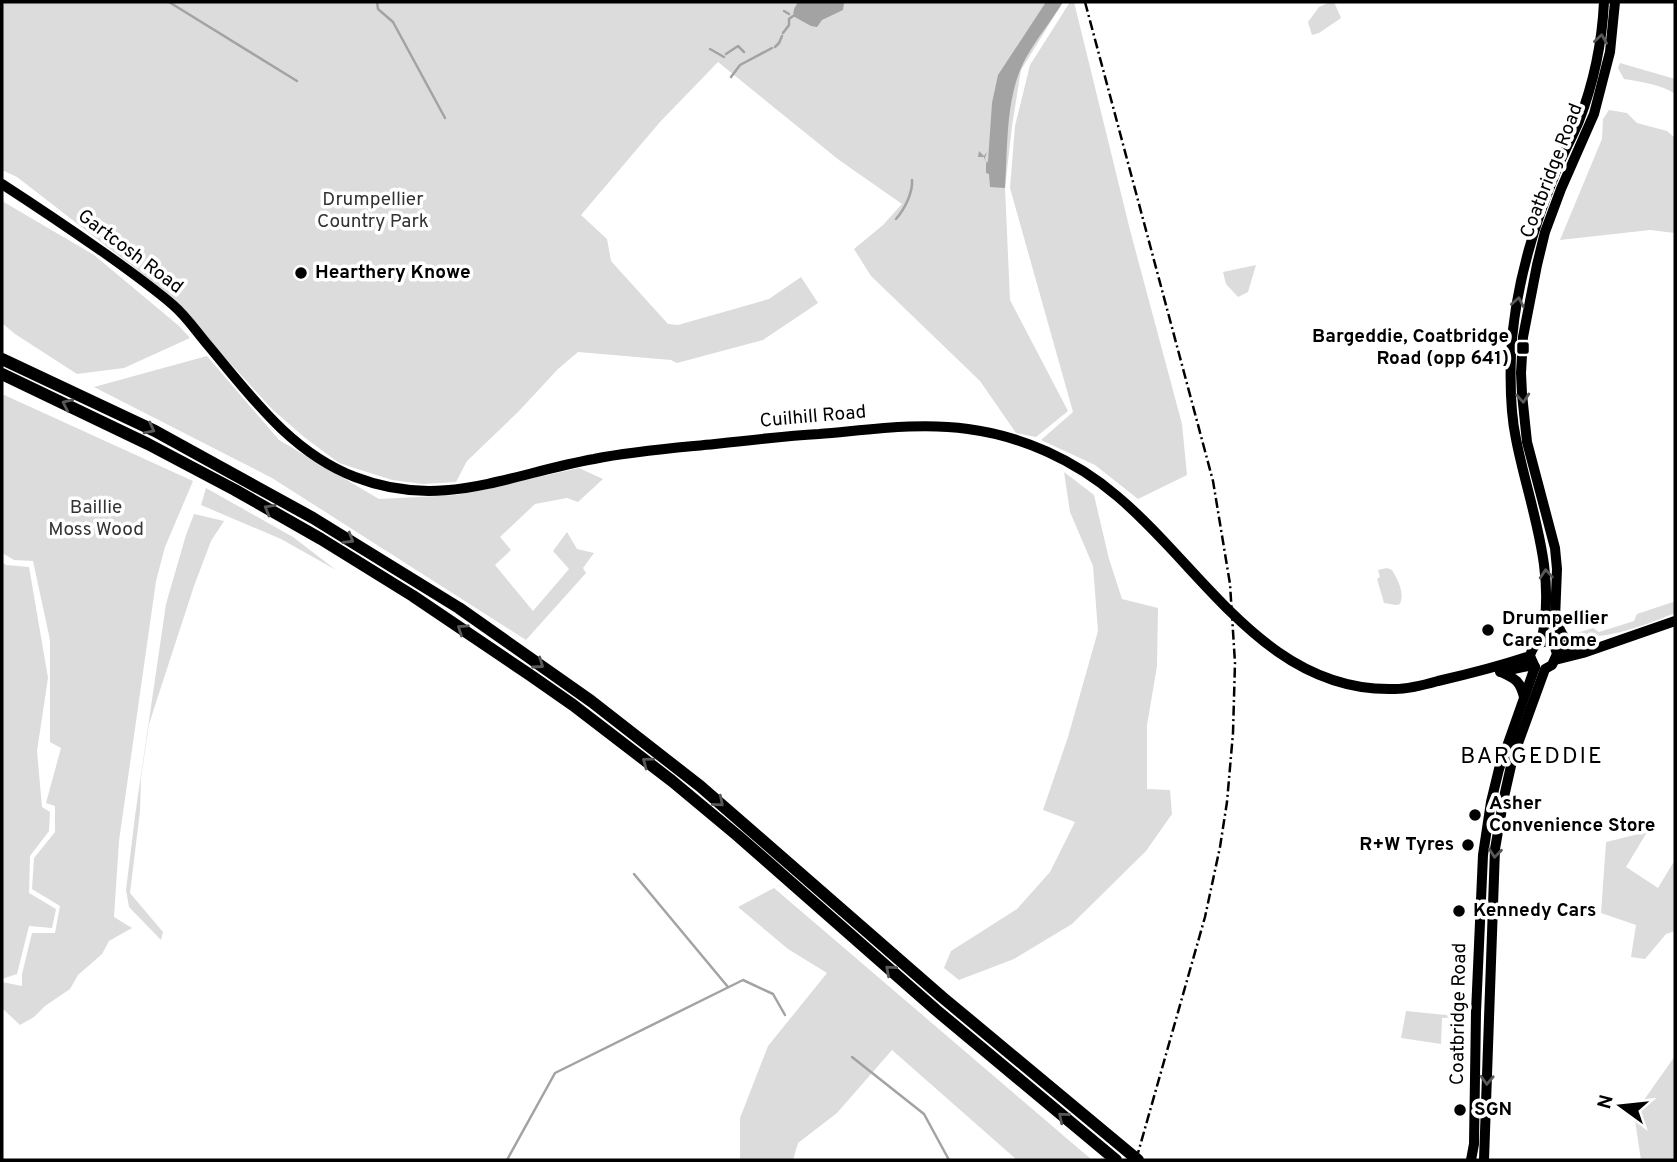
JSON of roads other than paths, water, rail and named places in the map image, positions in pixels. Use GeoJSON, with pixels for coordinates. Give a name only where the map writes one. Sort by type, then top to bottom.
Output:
{"type":"FeatureCollection","features":[{"type":"Feature","properties":{"kind":"highway"},"geometry":{"type":"LineString","coordinates":[[2,359],[155,432],[313,518],[459,608],[591,701],[709,794],[942,997],[1135,1158]]}},
{"type":"Feature","properties":{"kind":"highway"},"geometry":{"type":"LineString","coordinates":[[2,374],[148,444],[321,539],[413,596],[562,698],[672,781],[738,836],[936,1010],[1116,1160]]}},
{"type":"Feature","properties":{"kind":"main road","name":"Coatbridge Road"},"geometry":{"type":"LineString","coordinates":[[1541,642],[1547,599],[1546,567],[1515,437],[1511,395],[1513,327],[1528,251],[1554,176],[1588,94],[1600,49],[1604,2]]}},
{"type":"Feature","properties":{"kind":"main road","name":"Coatbridge Road"},"geometry":{"type":"LineString","coordinates":[[1555,646],[1555,548],[1527,442],[1521,373],[1523,337],[1545,232],[1594,114],[1610,52],[1615,2]]}},
{"type":"Feature","properties":{"kind":"main road","name":"Gartcosh Road"},"geometry":{"type":"LineString","coordinates":[[2,184],[99,249],[176,307],[251,397]]}},
{"type":"Feature","properties":{"kind":"main road","name":"Cuilhill Road"},"geometry":{"type":"LineString","coordinates":[[251,397],[281,429],[322,461],[355,477],[396,488],[420,491],[476,488],[589,460],[631,453],[778,437],[931,426],[966,428],[1008,437],[1067,462],[1113,492],[1135,511],[1258,638],[1292,662],[1326,678],[1344,683],[1394,689],[1415,687],[1469,674]]}},
{"type":"Feature","properties":{"kind":"main road"},"geometry":{"type":"LineString","coordinates":[[1556,619],[1561,633],[1569,642],[1579,646]]}},
{"type":"Feature","properties":{"kind":"main road"},"geometry":{"type":"LineString","coordinates":[[1555,660],[1675,621]]}},
{"type":"Feature","properties":{"kind":"main road"},"geometry":{"type":"LineString","coordinates":[[1536,664],[1534,646],[1541,642],[1546,641],[1555,646],[1579,646],[1618,640]]}},
{"type":"Feature","properties":{"kind":"main road"},"geometry":{"type":"LineString","coordinates":[[1469,674],[1552,664],[1557,654],[1555,646]]}},
{"type":"Feature","properties":{"kind":"main road","name":"Coatbridge Road"},"geometry":{"type":"LineString","coordinates":[[1471,1160],[1474,1144],[1476,1012],[1483,855],[1499,769],[1536,664]]}},
{"type":"Feature","properties":{"kind":"main road","name":"Coatbridge Road"},"geometry":{"type":"LineString","coordinates":[[1484,1160],[1495,849],[1504,797],[1536,664]]}},
{"type":"Feature","properties":{"kind":"main road"},"geometry":{"type":"LineString","coordinates":[[1469,674],[1536,664]]}},
{"type":"Feature","properties":{"kind":"main road"},"geometry":{"type":"LineString","coordinates":[[1501,671],[1517,680],[1524,697]]}},
{"type":"Feature","properties":{"kind":"waterway"},"geometry":{"type":"LineString","coordinates":[[169,2],[297,81]]}},
{"type":"Feature","properties":{"kind":"waterway"},"geometry":{"type":"LineString","coordinates":[[377,2],[378,9],[393,22],[445,118]]}},
{"type":"Feature","properties":{"kind":"waterway"},"geometry":{"type":"LineString","coordinates":[[784,11],[789,14]]}},
{"type":"Feature","properties":{"kind":"waterway"},"geometry":{"type":"LineString","coordinates":[[783,33],[793,16]]}},
{"type":"Feature","properties":{"kind":"waterway"},"geometry":{"type":"LineString","coordinates":[[775,47],[782,36]]}},
{"type":"Feature","properties":{"kind":"waterway"},"geometry":{"type":"LineString","coordinates":[[726,54],[738,46],[744,52]]}},
{"type":"Feature","properties":{"kind":"waterway"},"geometry":{"type":"LineString","coordinates":[[731,77],[740,65],[772,48]]}},
{"type":"Feature","properties":{"kind":"waterway"},"geometry":{"type":"LineString","coordinates":[[710,49],[724,57]]}},
{"type":"Feature","properties":{"kind":"waterway"},"geometry":{"type":"LineString","coordinates":[[896,219],[907,201],[912,180]]}},
{"type":"Feature","properties":{"kind":"waterway"},"geometry":{"type":"LineString","coordinates":[[634,874],[728,987]]}},
{"type":"Feature","properties":{"kind":"waterway"},"geometry":{"type":"LineString","coordinates":[[507,1160],[555,1073],[743,980],[773,994],[785,1015]]}},
{"type":"Feature","properties":{"kind":"waterway"},"geometry":{"type":"LineString","coordinates":[[852,1057],[924,1114],[949,1160]]}},
{"type":"Feature","properties":{"kind":"railway"},"geometry":{"type":"LineString","coordinates":[[1085,2],[1213,481],[1230,584],[1235,663],[1233,733],[1220,847],[1205,917],[1136,1160]]}},
{"type":"Feature","properties":{"kind":"place","name":"Hearthery Knowe"},"geometry":{"type":"Point","coordinates":[301,273]}},
{"type":"Feature","properties":{"kind":"place","name":"Bargeddie, Coatbridge Road (opp 641)"},"geometry":{"type":"Point","coordinates":[1523,348]}},
{"type":"Feature","properties":{"kind":"place","name":"Drumpellier Care home"},"geometry":{"type":"Point","coordinates":[1488,630]}},
{"type":"Feature","properties":{"kind":"place","name":"Asher Convenience Store"},"geometry":{"type":"Point","coordinates":[1475,815]}},
{"type":"Feature","properties":{"kind":"place","name":"R+W Tyres"},"geometry":{"type":"Point","coordinates":[1468,845]}},
{"type":"Feature","properties":{"kind":"place","name":"Kennedy Cars"},"geometry":{"type":"Point","coordinates":[1459,911]}},
{"type":"Feature","properties":{"kind":"place","name":"SGN"},"geometry":{"type":"Point","coordinates":[1460,1110]}},
{"type":"Feature","properties":{"kind":"district","name":"BARGEDDIE"},"geometry":{"type":"Point","coordinates":[1532,757]}},
{"type":"Feature","properties":{"kind":"park label","name":"Drumpellier Country Park"},"geometry":{"type":"Point","coordinates":[373,211]}},
{"type":"Feature","properties":{"kind":"park label","name":"Baillie Moss Wood"},"geometry":{"type":"Point","coordinates":[96,519]}}]}
